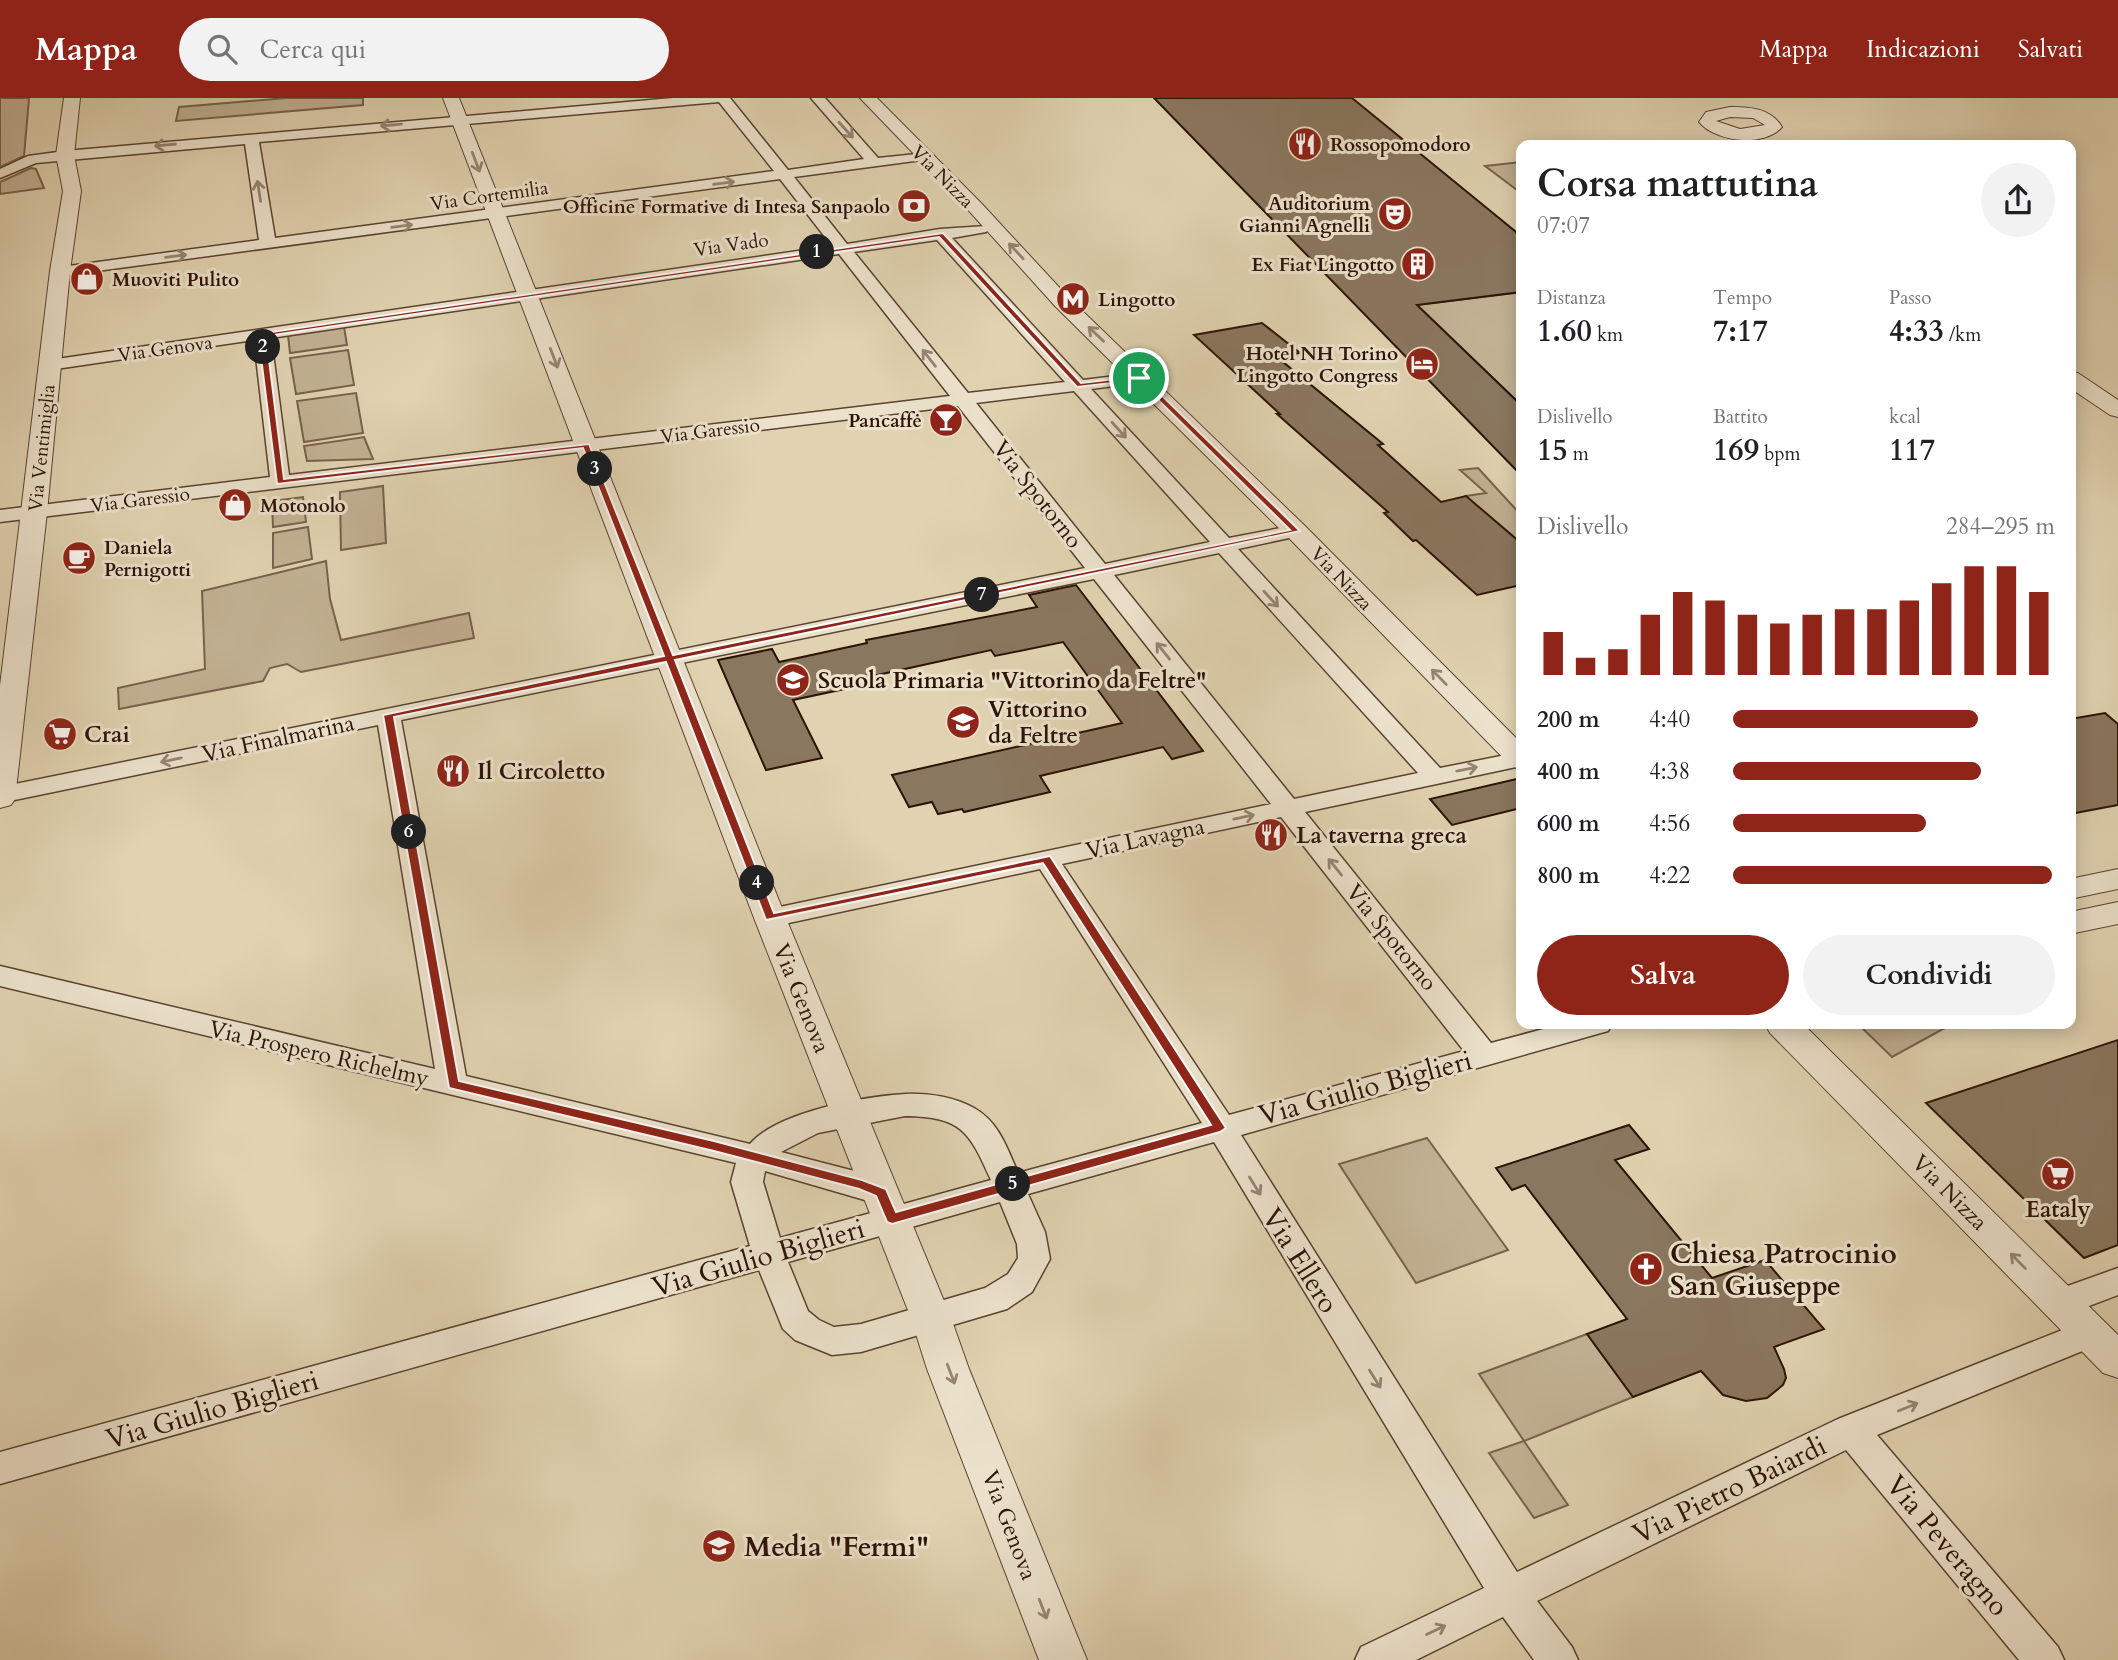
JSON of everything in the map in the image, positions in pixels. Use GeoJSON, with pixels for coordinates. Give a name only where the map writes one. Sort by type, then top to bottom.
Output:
{"type":"FeatureCollection","features":[{"type":"Feature","properties":{"kind":"street","name":"Via Ventimiglia"},"geometry":{"type":"LineString","coordinates":[[0,797],[35,512],[60,271],[72,191],[65,155],[72,98]]}},
{"type":"Feature","properties":{"kind":"street","name":"Via Genova"},"geometry":{"type":"LineString","coordinates":[[452,98],[770,918],[887,1206],[1063,1660]]}},
{"type":"Feature","properties":{"kind":"street"},"geometry":{"type":"LineString","coordinates":[[0,174],[33,159],[65,155],[721,98]]}},
{"type":"Feature","properties":{"kind":"street","name":"Via Spotorno"},"geometry":{"type":"LineString","coordinates":[[721,98],[1484,1055]]}},
{"type":"Feature","properties":{"kind":"street","name":"Via Nizza"},"geometry":{"type":"LineString","coordinates":[[818,98],[875,163]]}},
{"type":"Feature","properties":{"kind":"street","name":"Via Nizza"},"geometry":{"type":"LineString","coordinates":[[868,98],[1139,378],[1296,531],[1516,756]]}},
{"type":"Feature","properties":{"kind":"street"},"geometry":{"type":"LineString","coordinates":[[1726,140],[1719,129],[1707,122],[1708,117],[1723,112],[1745,113],[1765,118],[1774,124],[1772,129],[1758,139]]}},
{"type":"Feature","properties":{"kind":"street"},"geometry":{"type":"LineString","coordinates":[[251,137],[268,244]]}},
{"type":"Feature","properties":{"kind":"street","name":"Via Cortemilia"},"geometry":{"type":"LineString","coordinates":[[60,271],[922,156]]}},
{"type":"Feature","properties":{"kind":"street","name":"Via Vado"},"geometry":{"type":"LineString","coordinates":[[530,295],[981,229]]}},
{"type":"Feature","properties":{"kind":"street"},"geometry":{"type":"LineString","coordinates":[[940,234],[1434,776]]}},
{"type":"Feature","properties":{"kind":"street","name":"Via Genova"},"geometry":{"type":"LineString","coordinates":[[49,365],[530,295]]}},
{"type":"Feature","properties":{"kind":"street"},"geometry":{"type":"LineString","coordinates":[[262,334],[280,482]]}},
{"type":"Feature","properties":{"kind":"street"},"geometry":{"type":"LineString","coordinates":[[2076,364],[2118,392]]}},
{"type":"Feature","properties":{"kind":"street","name":"Via Garessio"},"geometry":{"type":"LineString","coordinates":[[0,516],[1139,378]]}},
{"type":"Feature","properties":{"kind":"street"},"geometry":{"type":"LineString","coordinates":[[2076,383],[2118,410]]}},
{"type":"Feature","properties":{"kind":"street","name":"Via Finalmarina"},"geometry":{"type":"LineString","coordinates":[[0,797],[388,715],[1296,531]]}},
{"type":"Feature","properties":{"kind":"street"},"geometry":{"type":"LineString","coordinates":[[388,715],[453,1085]]}},
{"type":"Feature","properties":{"kind":"street","name":"Via Lavagna"},"geometry":{"type":"LineString","coordinates":[[770,918],[1516,761]]}},
{"type":"Feature","properties":{"kind":"street","name":"Via Ellero"},"geometry":{"type":"LineString","coordinates":[[1046,859],[1220,1128],[1509,1594],[1558,1660]]}},
{"type":"Feature","properties":{"kind":"street"},"geometry":{"type":"LineString","coordinates":[[2076,888],[2118,879]]}},
{"type":"Feature","properties":{"kind":"street"},"geometry":{"type":"LineString","coordinates":[[2076,922],[2118,912]]}},
{"type":"Feature","properties":{"kind":"street","name":"Via Prospero Richelmy"},"geometry":{"type":"LineString","coordinates":[[0,976],[755,1157],[862,1185],[887,1206]]}},
{"type":"Feature","properties":{"kind":"street","name":"Via Giulio Biglieri"},"geometry":{"type":"LineString","coordinates":[[0,1468],[769,1255],[887,1206],[1009,1186],[1580,1029]]}},
{"type":"Feature","properties":{"kind":"street","name":"Via Nizza"},"geometry":{"type":"LineString","coordinates":[[1787,1029],[2118,1361]]}},
{"type":"Feature","properties":{"kind":"street"},"geometry":{"type":"LineString","coordinates":[[905,1105],[946,1107],[961,1113],[979,1127],[988,1139],[1033,1244],[1034,1259],[1020,1283],[995,1299],[849,1341],[832,1341],[818,1337],[795,1319],[769,1255],[747,1182],[750,1165],[773,1138],[850,1115],[905,1105]]}},
{"type":"Feature","properties":{"kind":"street"},"geometry":{"type":"LineString","coordinates":[[2060,1303],[2118,1282]]}},
{"type":"Feature","properties":{"kind":"street","name":"Via Pietro Baiardi"},"geometry":{"type":"LineString","coordinates":[[1375,1660],[1852,1430],[2090,1333]]}},
{"type":"Feature","properties":{"kind":"street","name":"Via Peveragno"},"geometry":{"type":"LineString","coordinates":[[1852,1430],[2044,1660]]}},
{"type":"Feature","properties":{"kind":"shaded area"},"geometry":{"type":"Polygon","coordinates":[[[0,98],[29,98],[24,156],[0,167],[0,98]]]}},
{"type":"Feature","properties":{"kind":"shaded area"},"geometry":{"type":"Polygon","coordinates":[[[286,98],[363,98],[363,105],[176,121],[179,107],[286,98]]]}},
{"type":"Feature","properties":{"kind":"shaded area"},"geometry":{"type":"Polygon","coordinates":[[[1516,163],[1516,189],[1485,166],[1516,163]]]}},
{"type":"Feature","properties":{"kind":"shaded area"},"geometry":{"type":"Polygon","coordinates":[[[31,168],[36,169],[44,188],[0,194],[0,182],[31,168]]]}},
{"type":"Feature","properties":{"kind":"shaded area"},"geometry":{"type":"Polygon","coordinates":[[[1516,293],[1516,400],[1417,305],[1516,293]]]}},
{"type":"Feature","properties":{"kind":"shaded area"},"geometry":{"type":"Polygon","coordinates":[[[344,327],[347,345],[290,353],[288,335],[344,327]]]}},
{"type":"Feature","properties":{"kind":"shaded area"},"geometry":{"type":"Polygon","coordinates":[[[348,350],[354,385],[296,394],[290,358],[348,350]]]}},
{"type":"Feature","properties":{"kind":"shaded area"},"geometry":{"type":"Polygon","coordinates":[[[356,393],[363,433],[304,442],[297,401],[356,393]]]}},
{"type":"Feature","properties":{"kind":"shaded area"},"geometry":{"type":"Polygon","coordinates":[[[364,437],[373,459],[307,461],[304,446],[364,437]]]}},
{"type":"Feature","properties":{"kind":"shaded area"},"geometry":{"type":"Polygon","coordinates":[[[1478,468],[1516,510],[1516,543],[1466,496],[1486,493],[1460,470],[1478,468]]]}},
{"type":"Feature","properties":{"kind":"shaded area"},"geometry":{"type":"Polygon","coordinates":[[[383,486],[386,543],[341,550],[340,492],[383,486]]]}},
{"type":"Feature","properties":{"kind":"shaded area"},"geometry":{"type":"Polygon","coordinates":[[[303,497],[306,522],[273,527],[272,501],[303,497]]]}},
{"type":"Feature","properties":{"kind":"shaded area"},"geometry":{"type":"Polygon","coordinates":[[[308,527],[312,559],[273,568],[273,533],[308,527]]]}},
{"type":"Feature","properties":{"kind":"shaded area"},"geometry":{"type":"Polygon","coordinates":[[[326,561],[330,599],[341,640],[469,613],[474,638],[301,672],[287,664],[270,668],[263,681],[119,709],[118,688],[205,669],[202,591],[326,561]]]}},
{"type":"Feature","properties":{"kind":"shaded area"},"geometry":{"type":"Polygon","coordinates":[[[1863,1029],[1943,1029],[1892,1057],[1863,1029]]]}},
{"type":"Feature","properties":{"kind":"shaded area"},"geometry":{"type":"Polygon","coordinates":[[[1427,1138],[1508,1250],[1416,1283],[1339,1164],[1427,1138]]]}},
{"type":"Feature","properties":{"kind":"shaded area"},"geometry":{"type":"Polygon","coordinates":[[[1587,1334],[1633,1397],[1524,1441],[1479,1374],[1587,1334]]]}},
{"type":"Feature","properties":{"kind":"shaded area"},"geometry":{"type":"Polygon","coordinates":[[[1524,1441],[1568,1505],[1534,1518],[1489,1453],[1524,1441]]]}},
{"type":"Feature","properties":{"kind":"building","name":"Ex Fiat Lingotto"},"geometry":{"type":"Polygon","coordinates":[[[1154,98],[1352,98],[1516,232],[1516,293],[1417,305],[1516,400],[1516,470],[1154,98]]]}},
{"type":"Feature","properties":{"kind":"building"},"geometry":{"type":"Polygon","coordinates":[[[1262,323],[1300,353],[1277,357],[1383,444],[1378,445],[1441,502],[1466,496],[1516,539],[1516,586],[1477,595],[1416,540],[1413,541],[1384,513],[1388,512],[1277,414],[1280,414],[1194,335],[1262,323]]]}},
{"type":"Feature","properties":{"kind":"building","name":"Scuola Primaria \"Vittorino da Feltre\""},"geometry":{"type":"Polygon","coordinates":[[[1076,585],[1203,751],[1172,759],[1163,747],[1040,776],[1050,792],[964,812],[962,809],[938,814],[932,802],[909,807],[892,775],[1122,723],[1063,642],[995,656],[991,650],[864,678],[868,684],[793,700],[822,758],[766,770],[718,660],[772,649],[779,662],[867,643],[866,640],[1037,607],[1029,595],[1076,585]]]}},
{"type":"Feature","properties":{"kind":"building"},"geometry":{"type":"Polygon","coordinates":[[[2105,713],[2118,724],[2118,805],[2076,813],[2076,718],[2105,713]]]}},
{"type":"Feature","properties":{"kind":"building"},"geometry":{"type":"Polygon","coordinates":[[[1516,779],[1516,809],[1452,825],[1430,799],[1516,779]]]}},
{"type":"Feature","properties":{"kind":"building","name":"Eataly"},"geometry":{"type":"Polygon","coordinates":[[[2118,1040],[2118,1245],[2084,1258],[1926,1103],[2118,1040]]]}},
{"type":"Feature","properties":{"kind":"building","name":"Chiesa Patrocinio San Giuseppe"},"geometry":{"type":"Polygon","coordinates":[[[1629,1125],[1649,1149],[1615,1160],[1712,1278],[1765,1260],[1824,1329],[1774,1347],[1786,1378],[1783,1385],[1767,1398],[1746,1401],[1723,1395],[1701,1371],[1633,1397],[1587,1334],[1627,1319],[1525,1185],[1512,1190],[1496,1168],[1629,1125]]]}},
{"type":"Feature","properties":{"kind":"place","name":"Rossopomodoro"},"geometry":{"type":"Point","coordinates":[1305,144]}},
{"type":"Feature","properties":{"kind":"place","name":"Officine Formative di Intesa Sanpaolo"},"geometry":{"type":"Point","coordinates":[914,206]}},
{"type":"Feature","properties":{"kind":"place","name":"Auditorium Gianni Agnelli"},"geometry":{"type":"Point","coordinates":[1395,214]}},
{"type":"Feature","properties":{"kind":"place","name":"Ex Fiat Lingotto"},"geometry":{"type":"Point","coordinates":[1418,264]}},
{"type":"Feature","properties":{"kind":"place","name":"Muoviti Pulito"},"geometry":{"type":"Point","coordinates":[87,279]}},
{"type":"Feature","properties":{"kind":"place","name":"Lingotto"},"geometry":{"type":"Point","coordinates":[1073,299]}},
{"type":"Feature","properties":{"kind":"place","name":"Hotel NH Torino Lingotto Congress"},"geometry":{"type":"Point","coordinates":[1422,364]}},
{"type":"Feature","properties":{"kind":"place","name":"Pancaffė"},"geometry":{"type":"Point","coordinates":[946,420]}},
{"type":"Feature","properties":{"kind":"place","name":"Motonolo"},"geometry":{"type":"Point","coordinates":[235,505]}},
{"type":"Feature","properties":{"kind":"place","name":"Daniela Pernigotti"},"geometry":{"type":"Point","coordinates":[79,558]}},
{"type":"Feature","properties":{"kind":"place","name":"Scuola Primaria \"Vittorino da Feltre\""},"geometry":{"type":"Point","coordinates":[793,680]}},
{"type":"Feature","properties":{"kind":"place","name":"Vittorino da Feltre"},"geometry":{"type":"Point","coordinates":[963,722]}},
{"type":"Feature","properties":{"kind":"place","name":"Crai"},"geometry":{"type":"Point","coordinates":[60,734]}},
{"type":"Feature","properties":{"kind":"place","name":"Il Circoletto"},"geometry":{"type":"Point","coordinates":[453,771]}},
{"type":"Feature","properties":{"kind":"place","name":"La taverna greca"},"geometry":{"type":"Point","coordinates":[1271,835]}},
{"type":"Feature","properties":{"kind":"place","name":"Eataly"},"geometry":{"type":"Point","coordinates":[2058,1174]}},
{"type":"Feature","properties":{"kind":"place","name":"Chiesa Patrocinio San Giuseppe"},"geometry":{"type":"Point","coordinates":[1646,1269]}},
{"type":"Feature","properties":{"kind":"place","name":"Media \"Fermi\""},"geometry":{"type":"Point","coordinates":[719,1546]}},
{"type":"Feature","properties":{"kind":"route"},"geometry":{"type":"LineString","coordinates":[[1139,378],[1080,386],[940,234],[262,334],[280,482],[586,445],[670,658],[770,918],[1046,859],[1220,1128],[892,1219],[882,1193],[862,1185],[714,1146],[453,1085],[388,715],[670,658],[1099,571],[1222,545],[1296,531],[1139,378]]}}]}
